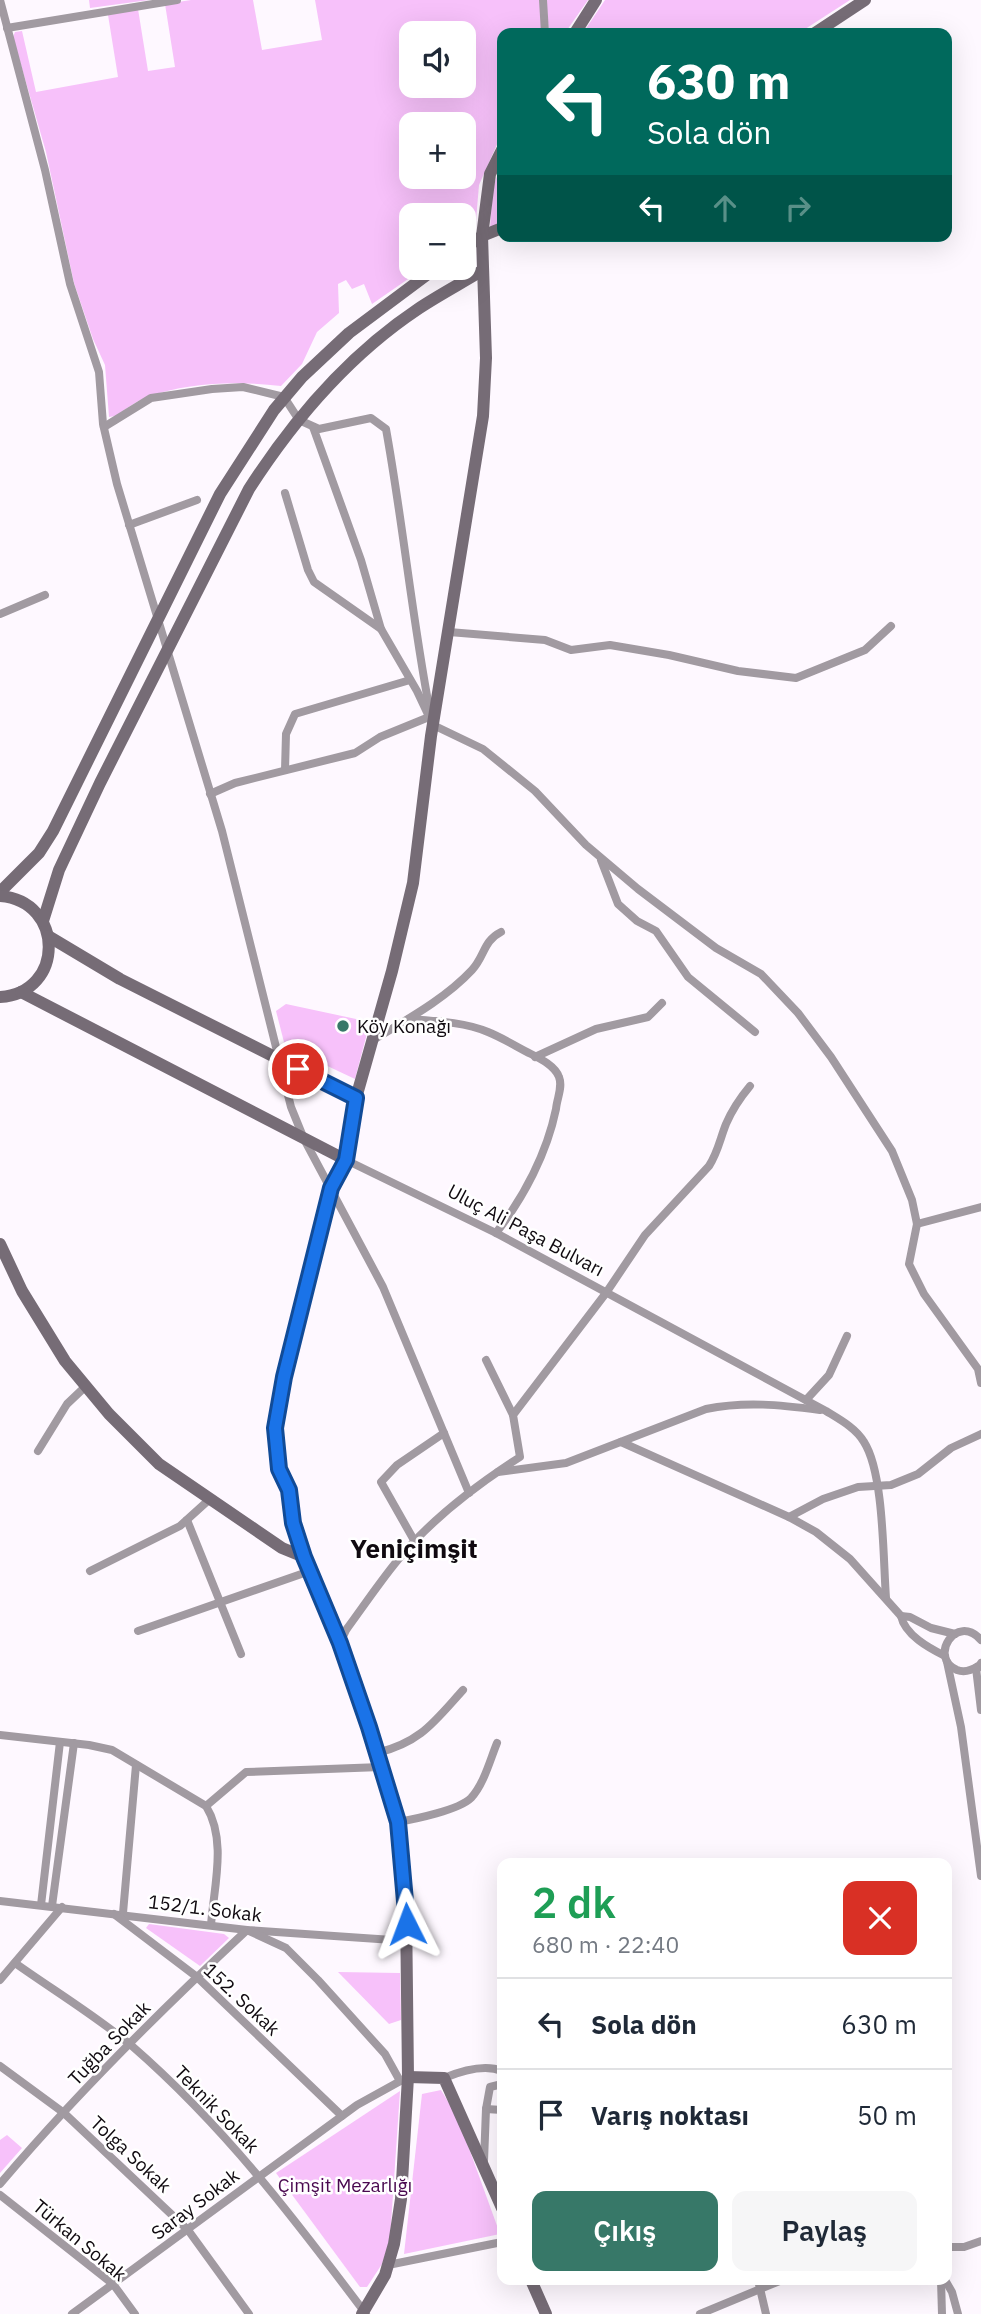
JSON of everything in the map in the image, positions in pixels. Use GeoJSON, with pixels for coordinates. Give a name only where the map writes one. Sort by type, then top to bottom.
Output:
{"type":"FeatureCollection","features":[{"type":"Feature","properties":{"kind":"street"},"geometry":{"type":"LineString","coordinates":[[0,0],[45,170],[70,284],[99,373],[103,427],[129,525],[238,890],[291,1107],[304,1139],[383,1287],[469,1493]]}},
{"type":"Feature","properties":{"kind":"street"},"geometry":{"type":"LineString","coordinates":[[7,28],[177,0]]}},
{"type":"Feature","properties":{"kind":"street"},"geometry":{"type":"LineString","coordinates":[[543,0],[545,28]]}},
{"type":"Feature","properties":{"kind":"street"},"geometry":{"type":"LineString","coordinates":[[578,28],[597,0]]}},
{"type":"Feature","properties":{"kind":"street"},"geometry":{"type":"LineString","coordinates":[[822,28],[864,0]]}},
{"type":"Feature","properties":{"kind":"street"},"geometry":{"type":"LineString","coordinates":[[364,2313],[385,2275],[394,2244],[401,2199],[407,1907],[398,1822],[340,1643],[304,1557],[293,1523],[289,1490],[279,1469],[275,1428],[284,1377],[331,1188],[346,1160],[356,1098],[392,971],[413,883],[431,721],[449,632],[483,416],[486,358],[482,236],[490,174],[497,160]]}},
{"type":"Feature","properties":{"kind":"street"},"geometry":{"type":"LineString","coordinates":[[476,240],[497,230]]}},
{"type":"Feature","properties":{"kind":"street"},"geometry":{"type":"LineString","coordinates":[[43,921],[59,870],[249,489],[282,441],[318,397],[372,344],[418,309],[483,270]]}},
{"type":"Feature","properties":{"kind":"street"},"geometry":{"type":"LineString","coordinates":[[0,997],[21,992],[35,982],[45,968],[49,952],[43,921],[26,904],[0,894],[39,853],[53,831],[220,494],[250,445],[302,377],[349,333],[420,280]]}},
{"type":"Feature","properties":{"kind":"street"},"geometry":{"type":"LineString","coordinates":[[103,427],[151,398],[243,387],[285,397],[299,420],[319,429],[371,418],[386,429],[431,721]]}},
{"type":"Feature","properties":{"kind":"street"},"geometry":{"type":"LineString","coordinates":[[313,427],[361,560],[381,629],[431,721],[483,749],[535,791],[600,857],[638,889],[716,948],[761,974],[798,1013],[831,1056],[892,1152],[912,1200],[917,1224],[909,1264],[924,1294],[974,1363],[981,1383]]}},
{"type":"Feature","properties":{"kind":"street"},"geometry":{"type":"LineString","coordinates":[[285,493],[314,582],[381,629]]}},
{"type":"Feature","properties":{"kind":"street"},"geometry":{"type":"LineString","coordinates":[[129,525],[197,500]]}},
{"type":"Feature","properties":{"kind":"street"},"geometry":{"type":"LineString","coordinates":[[0,614],[45,596]]}},
{"type":"Feature","properties":{"kind":"street"},"geometry":{"type":"LineString","coordinates":[[449,632],[545,640],[572,650],[610,645],[738,671],[796,678],[865,650],[891,626]]}},
{"type":"Feature","properties":{"kind":"street"},"geometry":{"type":"LineString","coordinates":[[285,770],[286,734],[295,714],[410,680]]}},
{"type":"Feature","properties":{"kind":"street"},"geometry":{"type":"LineString","coordinates":[[210,794],[234,783],[355,753],[380,737],[431,721]]}},
{"type":"Feature","properties":{"kind":"street"},"geometry":{"type":"LineString","coordinates":[[600,857],[618,904],[638,921],[656,931],[688,977],[755,1032]]}},
{"type":"Feature","properties":{"kind":"street"},"geometry":{"type":"LineString","coordinates":[[372,1040],[409,1018],[473,969],[489,937],[501,932]]}},
{"type":"Feature","properties":{"kind":"street"},"geometry":{"type":"LineString","coordinates":[[48,936],[120,979],[356,1098]]}},
{"type":"Feature","properties":{"kind":"street","name":"Uluç Ali Paşa Bulvarı"},"geometry":{"type":"LineString","coordinates":[[21,992],[304,1139],[496,1233],[846,1424],[864,1442],[874,1466],[878,1486],[886,1598]]}},
{"type":"Feature","properties":{"kind":"street"},"geometry":{"type":"LineString","coordinates":[[535,1056],[596,1029],[648,1017],[662,1003]]}},
{"type":"Feature","properties":{"kind":"street"},"geometry":{"type":"LineString","coordinates":[[409,1018],[455,1023],[487,1031],[535,1056],[559,1076],[561,1084],[553,1124],[530,1181],[513,1212],[496,1233]]}},
{"type":"Feature","properties":{"kind":"street"},"geometry":{"type":"LineString","coordinates":[[513,1415],[606,1293],[645,1235],[709,1166],[717,1154],[736,1105],[750,1086]]}},
{"type":"Feature","properties":{"kind":"street"},"geometry":{"type":"LineString","coordinates":[[917,1224],[981,1207]]}},
{"type":"Feature","properties":{"kind":"street"},"geometry":{"type":"LineString","coordinates":[[0,1244],[22,1291],[65,1361],[109,1414],[159,1464],[282,1548],[304,1557]]}},
{"type":"Feature","properties":{"kind":"street"},"geometry":{"type":"LineString","coordinates":[[806,1400],[829,1375],[847,1336]]}},
{"type":"Feature","properties":{"kind":"street"},"geometry":{"type":"LineString","coordinates":[[340,1643],[346,1630],[398,1560],[437,1518],[520,1457],[513,1415],[486,1360]]}},
{"type":"Feature","properties":{"kind":"street"},"geometry":{"type":"LineString","coordinates":[[38,1451],[68,1404],[86,1386]]}},
{"type":"Feature","properties":{"kind":"street"},"geometry":{"type":"LineString","coordinates":[[495,1473],[566,1464],[706,1409],[730,1404],[765,1403],[826,1411]]}},
{"type":"Feature","properties":{"kind":"street"},"geometry":{"type":"LineString","coordinates":[[415,1542],[381,1482],[397,1465],[444,1433]]}},
{"type":"Feature","properties":{"kind":"street"},"geometry":{"type":"LineString","coordinates":[[789,1517],[823,1499],[858,1487],[891,1485],[918,1474],[951,1448],[981,1434]]}},
{"type":"Feature","properties":{"kind":"street"},"geometry":{"type":"LineString","coordinates":[[621,1442],[789,1517],[816,1532],[850,1559],[901,1616],[903,1625],[922,1642],[946,1659],[951,1666],[962,1671],[979,1667],[981,1710]]}},
{"type":"Feature","properties":{"kind":"street"},"geometry":{"type":"LineString","coordinates":[[90,1571],[180,1527],[211,1498]]}},
{"type":"Feature","properties":{"kind":"street"},"geometry":{"type":"LineString","coordinates":[[187,1520],[241,1654]]}},
{"type":"Feature","properties":{"kind":"street"},"geometry":{"type":"LineString","coordinates":[[138,1631],[310,1571]]}},
{"type":"Feature","properties":{"kind":"street"},"geometry":{"type":"LineString","coordinates":[[901,1616],[955,1634],[968,1632],[981,1640]]}},
{"type":"Feature","properties":{"kind":"street"},"geometry":{"type":"LineString","coordinates":[[955,1634],[946,1643],[946,1659],[961,1727],[981,1876]]}},
{"type":"Feature","properties":{"kind":"street"},"geometry":{"type":"LineString","coordinates":[[377,1753],[399,1748],[422,1735],[463,1690]]}},
{"type":"Feature","properties":{"kind":"street"},"geometry":{"type":"LineString","coordinates":[[0,1735],[112,1750],[206,1806],[214,1818],[218,1840],[211,1925]]}},
{"type":"Feature","properties":{"kind":"street"},"geometry":{"type":"LineString","coordinates":[[41,1905],[60,1742]]}},
{"type":"Feature","properties":{"kind":"street"},"geometry":{"type":"LineString","coordinates":[[0,1980],[57,1907],[74,1743]]}},
{"type":"Feature","properties":{"kind":"street"},"geometry":{"type":"LineString","coordinates":[[398,1822],[431,1816],[470,1799],[485,1773],[497,1743]]}},
{"type":"Feature","properties":{"kind":"street"},"geometry":{"type":"LineString","coordinates":[[123,1913],[136,1765]]}},
{"type":"Feature","properties":{"kind":"street"},"geometry":{"type":"LineString","coordinates":[[206,1806],[246,1772],[381,1767]]}},
{"type":"Feature","properties":{"kind":"street","name":"152/1. Sokak"},"geometry":{"type":"LineString","coordinates":[[0,1901],[123,1913],[247,1930],[407,1941]]}},
{"type":"Feature","properties":{"kind":"street","name":"152. Sokak"},"geometry":{"type":"LineString","coordinates":[[113,1913],[197,1977],[342,2116]]}},
{"type":"Feature","properties":{"kind":"street"},"geometry":{"type":"LineString","coordinates":[[247,1930],[286,1948],[385,2054],[404,2079]]}},
{"type":"Feature","properties":{"kind":"street","name":"Tuğba Sokak"},"geometry":{"type":"LineString","coordinates":[[0,2184],[130,2045],[247,1930]]}},
{"type":"Feature","properties":{"kind":"street","name":"Teknik Sokak"},"geometry":{"type":"LineString","coordinates":[[15,1963],[130,2045],[201,2110],[260,2176],[364,2313]]}},
{"type":"Feature","properties":{"kind":"street","name":"Tolga Sokak"},"geometry":{"type":"LineString","coordinates":[[0,2066],[64,2113],[188,2230],[249,2314]]}},
{"type":"Feature","properties":{"kind":"street"},"geometry":{"type":"LineString","coordinates":[[404,2079],[444,2078],[462,2071],[497,2069]]}},
{"type":"Feature","properties":{"kind":"street"},"geometry":{"type":"LineString","coordinates":[[444,2078],[497,2187]]}},
{"type":"Feature","properties":{"kind":"street","name":"Saray Sokak"},"geometry":{"type":"LineString","coordinates":[[72,2314],[342,2116],[404,2079]]}},
{"type":"Feature","properties":{"kind":"street"},"geometry":{"type":"LineString","coordinates":[[484,2164],[486,2109],[490,2087],[497,2085]]}},
{"type":"Feature","properties":{"kind":"street"},"geometry":{"type":"LineString","coordinates":[[486,2109],[497,2110]]}},
{"type":"Feature","properties":{"kind":"street","name":"Türkan Sokak"},"geometry":{"type":"LineString","coordinates":[[0,2195],[113,2284],[135,2314]]}},
{"type":"Feature","properties":{"kind":"street"},"geometry":{"type":"LineString","coordinates":[[952,2247],[964,2247],[981,2241]]}},
{"type":"Feature","properties":{"kind":"street"},"geometry":{"type":"LineString","coordinates":[[388,2265],[497,2243]]}},
{"type":"Feature","properties":{"kind":"street"},"geometry":{"type":"LineString","coordinates":[[533,2285],[546,2314]]}},
{"type":"Feature","properties":{"kind":"street"},"geometry":{"type":"LineString","coordinates":[[700,2314],[758,2285]]}},
{"type":"Feature","properties":{"kind":"street"},"geometry":{"type":"LineString","coordinates":[[760,2285],[766,2314]]}},
{"type":"Feature","properties":{"kind":"street"},"geometry":{"type":"LineString","coordinates":[[942,2314],[943,2285]]}},
{"type":"Feature","properties":{"kind":"street"},"geometry":{"type":"LineString","coordinates":[[947,2285],[952,2292],[958,2314]]}},
{"type":"Feature","properties":{"kind":"green space"},"geometry":{"type":"Polygon","coordinates":[[[89,0],[149,0],[90,8],[89,0]]]}},
{"type":"Feature","properties":{"kind":"green space"},"geometry":{"type":"Polygon","coordinates":[[[191,0],[253,0],[262,50],[322,40],[315,0],[540,0],[543,28],[497,28],[497,144],[479,185],[476,220],[476,203],[399,203],[399,280],[407,280],[372,304],[364,284],[352,289],[346,280],[338,284],[339,313],[317,332],[302,364],[281,386],[231,383],[180,388],[147,397],[109,417],[105,365],[74,283],[46,152],[13,37],[15,32],[22,31],[36,92],[118,77],[108,15],[138,9],[148,71],[175,67],[165,4],[191,0]]]}},
{"type":"Feature","properties":{"kind":"green space"},"geometry":{"type":"Polygon","coordinates":[[[546,0],[588,0],[568,28],[549,28],[546,0]]]}},
{"type":"Feature","properties":{"kind":"green space"},"geometry":{"type":"Polygon","coordinates":[[[605,0],[850,0],[807,28],[586,28],[605,0]]]}},
{"type":"Feature","properties":{"kind":"green space"},"geometry":{"type":"Polygon","coordinates":[[[497,176],[497,225],[490,228],[493,187],[497,176]]]}},
{"type":"Feature","properties":{"kind":"green space"},"geometry":{"type":"Polygon","coordinates":[[[286,1004],[370,1022],[355,1079],[285,1046],[276,1011],[286,1004]]]}},
{"type":"Feature","properties":{"kind":"green space"},"geometry":{"type":"Polygon","coordinates":[[[149,1924],[224,1934],[229,1938],[200,1966],[146,1928],[149,1924]]]}},
{"type":"Feature","properties":{"kind":"green space"},"geometry":{"type":"Polygon","coordinates":[[[338,1972],[400,1973],[401,2020],[389,2024],[338,1972]]]}},
{"type":"Feature","properties":{"kind":"green space"},"geometry":{"type":"Polygon","coordinates":[[[441,2090],[458,2118],[497,2226],[497,2235],[404,2254],[422,2094],[441,2090]]]}},
{"type":"Feature","properties":{"kind":"green space","name":"Çimşit Mezarlığı"},"geometry":{"type":"Polygon","coordinates":[[[400,2091],[390,2239],[382,2264],[367,2287],[360,2287],[276,2173],[400,2091]]]}},
{"type":"Feature","properties":{"kind":"green space"},"geometry":{"type":"Polygon","coordinates":[[[7,2135],[22,2148],[0,2173],[0,2140],[7,2135]]]}},
{"type":"Feature","properties":{"kind":"place","name":"Köy Konağı"},"geometry":{"type":"Point","coordinates":[343,1026]}},
{"type":"Feature","properties":{"kind":"district","name":"Yeniçimşit"},"geometry":{"type":"Point","coordinates":[414,1549]}},
{"type":"Feature","properties":{"kind":"route"},"geometry":{"type":"LineString","coordinates":[[298,1069],[356,1098],[346,1160],[331,1188],[284,1377],[275,1428],[279,1469],[289,1490],[293,1523],[304,1557],[340,1643],[398,1822],[407,1924]]}}]}
